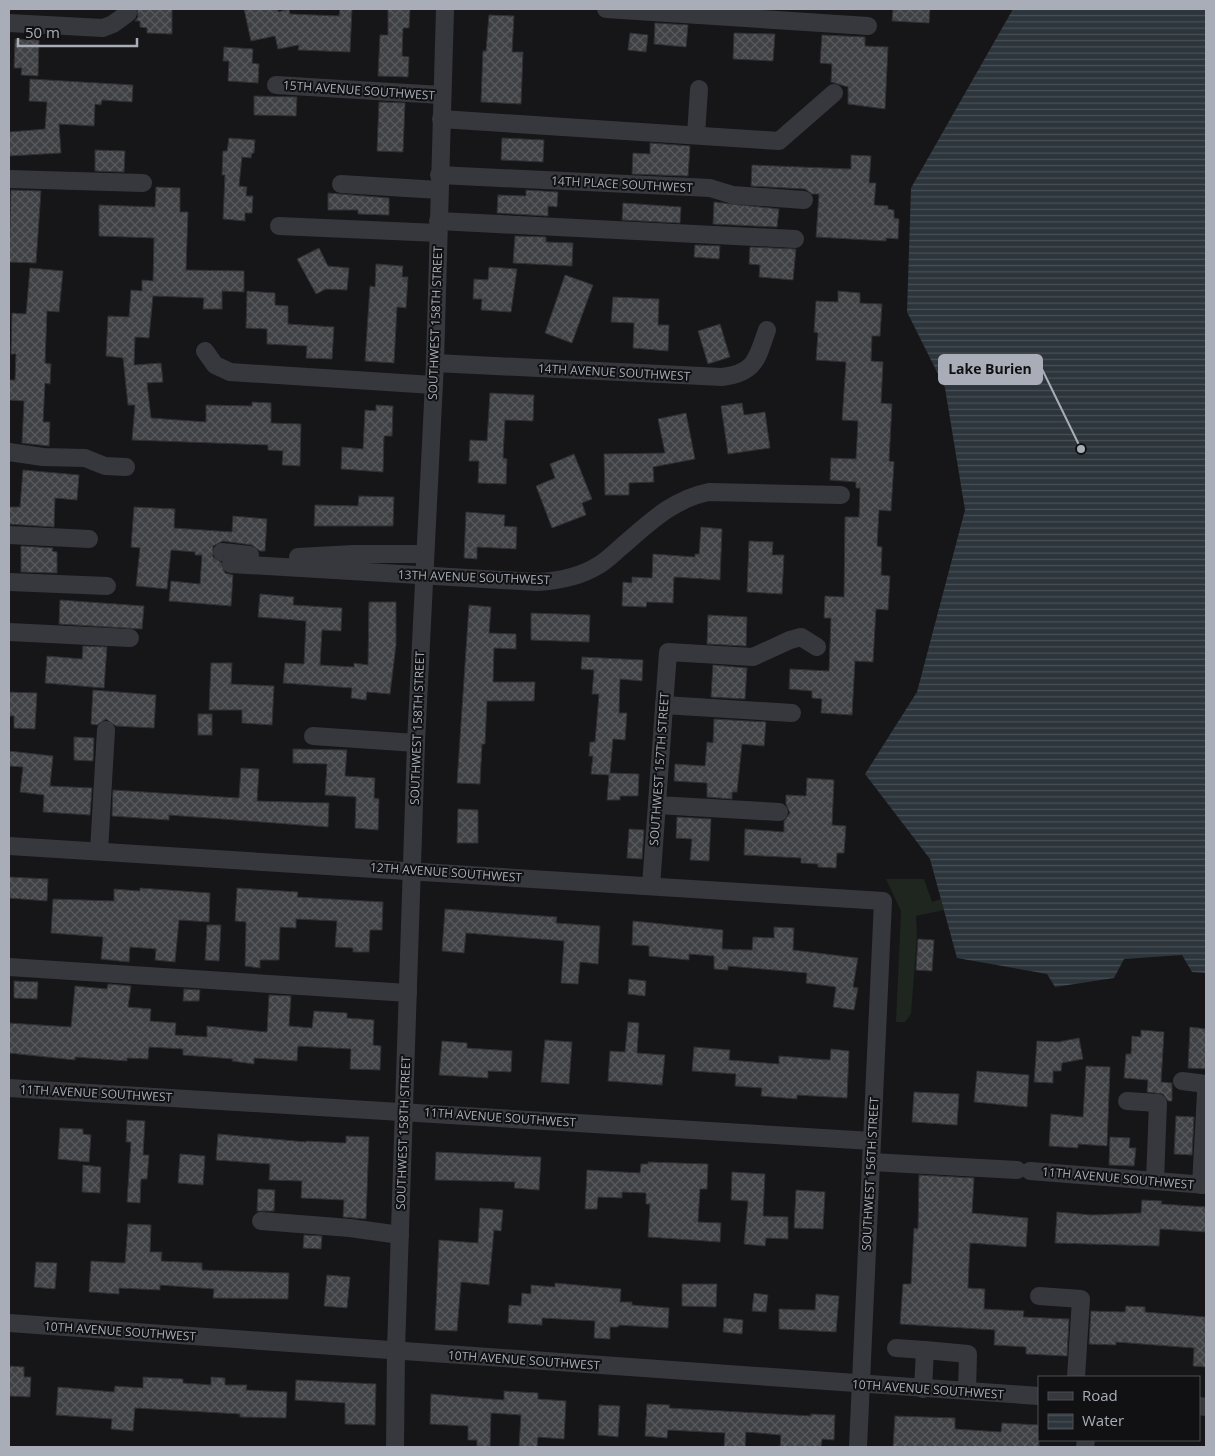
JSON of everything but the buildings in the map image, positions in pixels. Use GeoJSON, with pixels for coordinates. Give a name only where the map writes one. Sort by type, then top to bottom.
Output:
{"type":"FeatureCollection","features":[{"type":"Feature","properties":{"kind":"street","name":"SOUTHWEST 158TH STREET"},"geometry":{"type":"LineString","coordinates":[[395,1447],[396,1350],[416,742],[435,363],[441,96],[445,9]]}},
{"type":"Feature","properties":{"kind":"street"},"geometry":{"type":"LineString","coordinates":[[606,9],[868,26]]}},
{"type":"Feature","properties":{"kind":"street"},"geometry":{"type":"LineString","coordinates":[[9,23],[103,28],[114,24],[128,13]]}},
{"type":"Feature","properties":{"kind":"street","name":"15TH AVENUE SOUTHWEST"},"geometry":{"type":"LineString","coordinates":[[276,85],[441,96]]}},
{"type":"Feature","properties":{"kind":"street"},"geometry":{"type":"LineString","coordinates":[[696,135],[699,89]]}},
{"type":"Feature","properties":{"kind":"street"},"geometry":{"type":"LineString","coordinates":[[441,119],[778,140],[834,93]]}},
{"type":"Feature","properties":{"kind":"street"},"geometry":{"type":"LineString","coordinates":[[9,179],[143,183]]}},
{"type":"Feature","properties":{"kind":"street","name":"14TH PLACE SOUTHWEST"},"geometry":{"type":"LineString","coordinates":[[341,184],[439,182],[710,188],[733,194],[804,200]]}},
{"type":"Feature","properties":{"kind":"street"},"geometry":{"type":"LineString","coordinates":[[279,226],[438,227],[795,240]]}},
{"type":"Feature","properties":{"kind":"street","name":"14TH AVENUE SOUTHWEST"},"geometry":{"type":"LineString","coordinates":[[435,363],[722,377],[740,373],[751,367],[756,360],[767,330]]}},
{"type":"Feature","properties":{"kind":"street"},"geometry":{"type":"LineString","coordinates":[[205,351],[215,365],[230,372],[434,385]]}},
{"type":"Feature","properties":{"kind":"street"},"geometry":{"type":"LineString","coordinates":[[9,452],[43,457],[85,458],[105,466],[126,467]]}},
{"type":"Feature","properties":{"kind":"street","name":"13TH AVENUE SOUTHWEST"},"geometry":{"type":"LineString","coordinates":[[425,554],[354,554],[316,558],[226,558],[424,576],[554,581],[583,573],[600,565],[662,513],[679,501],[694,495],[709,492],[841,495]]}},
{"type":"Feature","properties":{"kind":"street"},"geometry":{"type":"LineString","coordinates":[[9,535],[89,539]]}},
{"type":"Feature","properties":{"kind":"street"},"geometry":{"type":"LineString","coordinates":[[9,582],[107,586]]}},
{"type":"Feature","properties":{"kind":"street"},"geometry":{"type":"LineString","coordinates":[[9,632],[130,638]]}},
{"type":"Feature","properties":{"kind":"street","name":"SOUTHWEST 157TH STREET"},"geometry":{"type":"LineString","coordinates":[[651,886],[668,652],[752,657],[801,637],[817,647]]}},
{"type":"Feature","properties":{"kind":"street"},"geometry":{"type":"LineString","coordinates":[[664,705],[792,714]]}},
{"type":"Feature","properties":{"kind":"street"},"geometry":{"type":"LineString","coordinates":[[99,852],[106,730]]}},
{"type":"Feature","properties":{"kind":"street"},"geometry":{"type":"LineString","coordinates":[[313,736],[416,742]]}},
{"type":"Feature","properties":{"kind":"street"},"geometry":{"type":"LineString","coordinates":[[656,805],[779,812]]}},
{"type":"Feature","properties":{"kind":"street","name":"12TH AVENUE SOUTHWEST"},"geometry":{"type":"LineString","coordinates":[[9,846],[883,900]]}},
{"type":"Feature","properties":{"kind":"street","name":"SOUTHWEST 156TH STREET"},"geometry":{"type":"LineString","coordinates":[[858,1447],[883,900]]}},
{"type":"Feature","properties":{"kind":"street"},"geometry":{"type":"LineString","coordinates":[[9,967],[408,993]]}},
{"type":"Feature","properties":{"kind":"street"},"geometry":{"type":"LineString","coordinates":[[1182,1081],[1206,1084]]}},
{"type":"Feature","properties":{"kind":"street","name":"11TH AVENUE SOUTHWEST"},"geometry":{"type":"LineString","coordinates":[[9,1088],[872,1141]]}},
{"type":"Feature","properties":{"kind":"street"},"geometry":{"type":"LineString","coordinates":[[1204,1185],[1206,1093]]}},
{"type":"Feature","properties":{"kind":"street"},"geometry":{"type":"LineString","coordinates":[[1127,1101],[1158,1103],[1155,1182]]}},
{"type":"Feature","properties":{"kind":"street","name":"11TH AVENUE SOUTHWEST"},"geometry":{"type":"LineString","coordinates":[[871,1162],[1204,1185]]}},
{"type":"Feature","properties":{"kind":"street"},"geometry":{"type":"LineString","coordinates":[[261,1221],[350,1228],[400,1235]]}},
{"type":"Feature","properties":{"kind":"street"},"geometry":{"type":"LineString","coordinates":[[1039,1296],[1081,1299],[1076,1376]]}},
{"type":"Feature","properties":{"kind":"street","name":"10TH AVENUE SOUTHWEST"},"geometry":{"type":"LineString","coordinates":[[9,1323],[861,1385],[1038,1396]]}},
{"type":"Feature","properties":{"kind":"street"},"geometry":{"type":"LineString","coordinates":[[896,1348],[968,1354],[967,1392]]}},
{"type":"Feature","properties":{"kind":"street"},"geometry":{"type":"LineString","coordinates":[[923,1389],[925,1350]]}},
{"type":"Feature","properties":{"kind":"shaded area"},"geometry":{"type":"Polygon","coordinates":[[[886,879],[924,879],[932,902],[941,899],[944,910],[916,916],[917,936],[911,1014],[905,1022],[896,1022],[901,911],[886,879]]]}},
{"type":"Feature","properties":{"kind":"water"},"geometry":{"type":"Polygon","coordinates":[[[1013,9],[1206,9],[1206,973],[1192,972],[1182,955],[1124,959],[1114,978],[1055,987],[1047,974],[957,958],[930,859],[865,774],[917,692],[965,510],[945,388],[907,312],[911,188],[1013,9]]]}},
{"type":"Feature","properties":{"kind":"place","name":"Lake Burien"},"geometry":{"type":"Point","coordinates":[1081,449]}}]}
